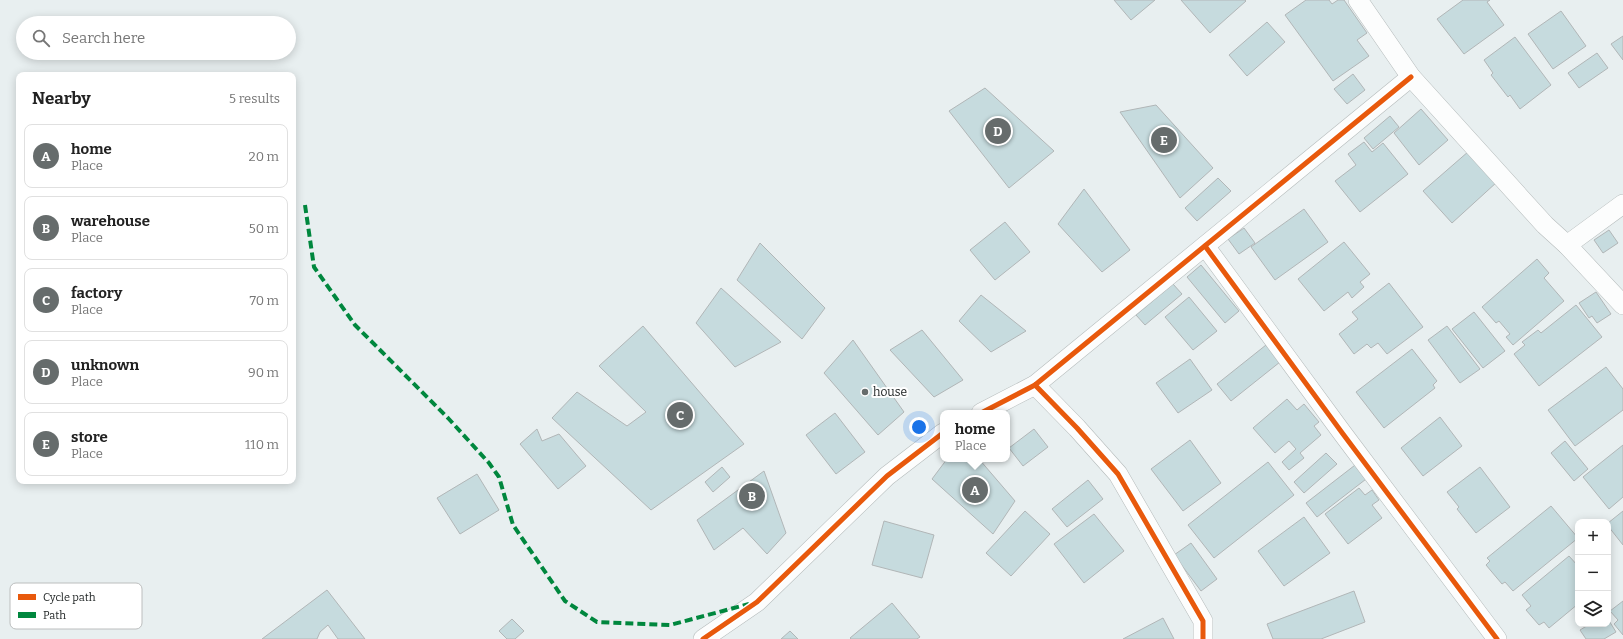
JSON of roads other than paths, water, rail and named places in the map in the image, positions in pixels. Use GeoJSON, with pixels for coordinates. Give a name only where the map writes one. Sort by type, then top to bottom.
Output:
{"type":"FeatureCollection","features":[{"type":"Feature","properties":{"kind":"street"},"geometry":{"type":"LineString","coordinates":[[1358,0],[1411,77],[1545,225],[1567,245],[1623,305]]}},
{"type":"Feature","properties":{"kind":"street"},"geometry":{"type":"LineString","coordinates":[[987,410],[1034,385],[1411,77]]}},
{"type":"Feature","properties":{"kind":"street"},"geometry":{"type":"LineString","coordinates":[[1567,245],[1623,204]]}},
{"type":"Feature","properties":{"kind":"street"},"geometry":{"type":"LineString","coordinates":[[1205,246],[1343,434],[1497,639]]}},
{"type":"Feature","properties":{"kind":"street"},"geometry":{"type":"LineString","coordinates":[[1034,385],[1077,428],[1118,474],[1203,621],[1203,639]]}},
{"type":"Feature","properties":{"kind":"street"},"geometry":{"type":"LineString","coordinates":[[703,639],[757,602],[887,476],[940,435]]}},
{"type":"Feature","properties":{"kind":"place","name":"unknown"},"geometry":{"type":"Point","coordinates":[998,131]}},
{"type":"Feature","properties":{"kind":"place","name":"store"},"geometry":{"type":"Point","coordinates":[1164,140]}},
{"type":"Feature","properties":{"kind":"place","name":"house"},"geometry":{"type":"Point","coordinates":[865,392]}},
{"type":"Feature","properties":{"kind":"place","name":"factory"},"geometry":{"type":"Point","coordinates":[680,415]}},
{"type":"Feature","properties":{"kind":"place","name":"home"},"geometry":{"type":"Point","coordinates":[975,490]}},
{"type":"Feature","properties":{"kind":"place","name":"warehouse"},"geometry":{"type":"Point","coordinates":[752,496]}}]}
